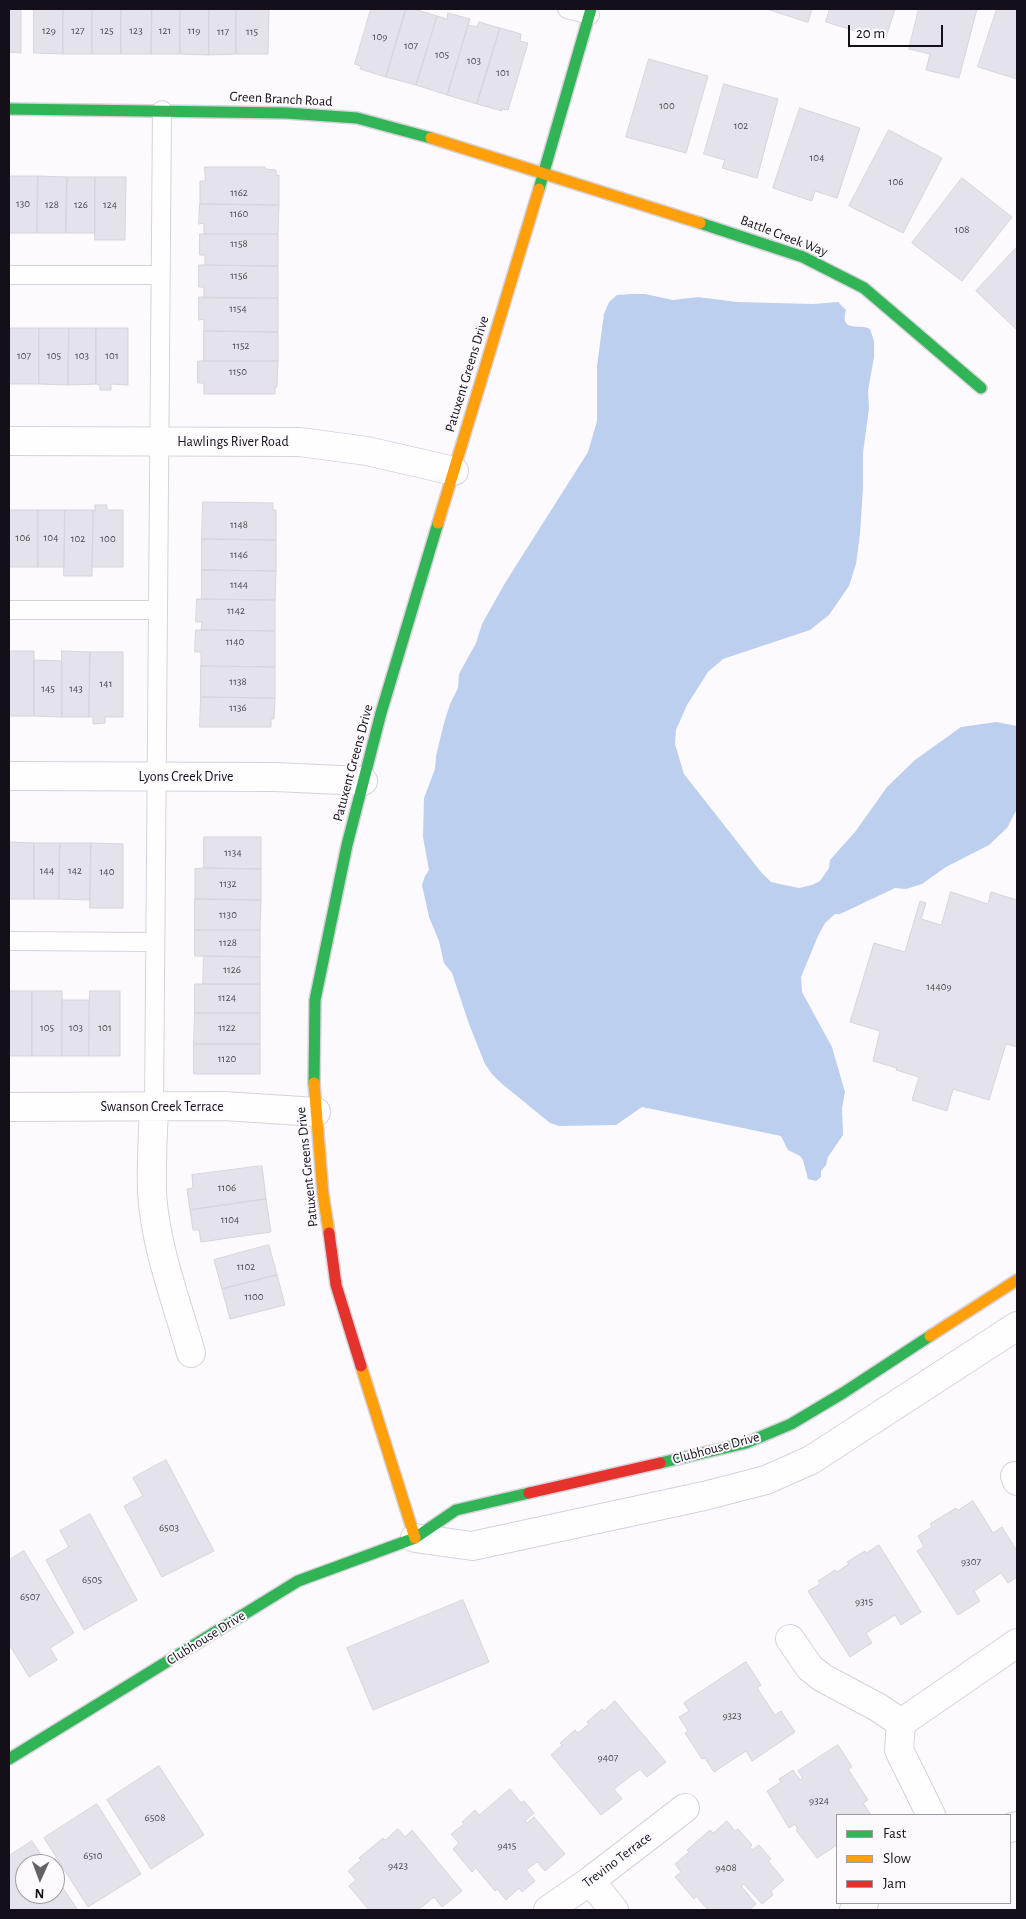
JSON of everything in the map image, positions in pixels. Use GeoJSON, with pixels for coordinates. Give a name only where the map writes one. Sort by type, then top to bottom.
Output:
{"type":"FeatureCollection","features":[{"type":"Feature","properties":{"kind":"street","name":"Patuxent Greens Drive"},"geometry":{"type":"LineString","coordinates":[[415,1538],[336,1285],[323,1194],[313,1072],[315,1000],[347,845],[381,713],[590,12]]}},
{"type":"Feature","properties":{"kind":"street","name":"Green Branch Road"},"geometry":{"type":"LineString","coordinates":[[9,109],[286,113],[356,118],[466,148],[543,174]]}},
{"type":"Feature","properties":{"kind":"street","name":"Battle Creek Way"},"geometry":{"type":"LineString","coordinates":[[543,174],[756,240],[804,257],[864,288],[981,388]]}},
{"type":"Feature","properties":{"kind":"street","name":"Hawlings River Road"},"geometry":{"type":"LineString","coordinates":[[9,441],[300,442],[367,451],[454,471]]}},
{"type":"Feature","properties":{"kind":"street","name":"Lyons Creek Drive"},"geometry":{"type":"LineString","coordinates":[[9,776],[275,777],[363,780]]}},
{"type":"Feature","properties":{"kind":"street","name":"Swanson Creek Terrace"},"geometry":{"type":"LineString","coordinates":[[9,1107],[224,1106],[316,1112]]}},
{"type":"Feature","properties":{"kind":"street"},"geometry":{"type":"LineString","coordinates":[[154,1107],[152,1192],[164,1258],[191,1353]]}},
{"type":"Feature","properties":{"kind":"street","name":"Clubhouse Drive"},"geometry":{"type":"LineString","coordinates":[[9,1759],[298,1581],[415,1538],[456,1510],[746,1443],[791,1424],[843,1393],[1017,1280]]}},
{"type":"Feature","properties":{"kind":"street","name":"Clubhouse Drive"},"geometry":{"type":"LineString","coordinates":[[415,1538],[472,1546],[704,1496],[766,1480],[811,1460],[1017,1326]]}},
{"type":"Feature","properties":{"kind":"street"},"geometry":{"type":"LineString","coordinates":[[790,1640],[810,1668],[823,1678],[879,1708],[901,1723]]}},
{"type":"Feature","properties":{"kind":"street"},"geometry":{"type":"LineString","coordinates":[[901,1723],[1017,1643]]}},
{"type":"Feature","properties":{"kind":"street"},"geometry":{"type":"LineString","coordinates":[[901,1723],[899,1750],[931,1814]]}},
{"type":"Feature","properties":{"kind":"street","name":"Trevino Terrace"},"geometry":{"type":"LineString","coordinates":[[548,1910],[590,1881],[685,1808]]}},
{"type":"Feature","properties":{"kind":"street"},"geometry":{"type":"LineString","coordinates":[[590,1881],[614,1910]]}},
{"type":"Feature","properties":{"kind":"lane"},"geometry":{"type":"LineString","coordinates":[[567,9],[590,12]]}},
{"type":"Feature","properties":{"kind":"lane"},"geometry":{"type":"LineString","coordinates":[[154,1107],[162,110]]}},
{"type":"Feature","properties":{"kind":"lane"},"geometry":{"type":"LineString","coordinates":[[9,275],[160,275]]}},
{"type":"Feature","properties":{"kind":"lane"},"geometry":{"type":"LineString","coordinates":[[9,610],[158,610]]}},
{"type":"Feature","properties":{"kind":"lane"},"geometry":{"type":"LineString","coordinates":[[9,941],[154,942]]}},
{"type":"Feature","properties":{"kind":"water"},"geometry":{"type":"Polygon","coordinates":[[[645,294],[673,300],[698,297],[737,302],[813,304],[838,302],[846,310],[845,317],[848,325],[870,329],[874,341],[874,357],[868,391],[869,408],[863,453],[860,534],[856,564],[849,586],[829,615],[810,630],[723,659],[708,672],[687,705],[676,730],[675,744],[684,774],[761,872],[771,882],[799,888],[820,881],[829,868],[830,860],[855,832],[887,787],[915,760],[961,727],[996,722],[1017,726],[1017,809],[1007,828],[989,845],[946,867],[922,884],[906,889],[895,888],[840,914],[835,914],[825,923],[818,936],[801,977],[802,992],[832,1047],[845,1092],[842,1108],[843,1135],[828,1157],[826,1165],[821,1171],[821,1177],[816,1181],[808,1179],[803,1160],[800,1156],[788,1150],[781,1136],[642,1107],[616,1125],[559,1126],[550,1123],[501,1083],[485,1064],[452,973],[444,963],[439,941],[429,917],[422,885],[429,870],[423,837],[424,798],[435,769],[436,756],[444,723],[458,688],[459,674],[476,643],[482,624],[505,583],[588,452],[597,421],[597,366],[604,314],[609,302],[617,295],[645,294]]]}},
{"type":"Feature","properties":{"kind":"building"},"geometry":{"type":"Polygon","coordinates":[[[9,9],[21,9],[21,53],[9,52],[9,9]]]}},
{"type":"Feature","properties":{"kind":"building"},"geometry":{"type":"Polygon","coordinates":[[[34,9],[63,9],[63,54],[34,53],[34,9]]]}},
{"type":"Feature","properties":{"kind":"building"},"geometry":{"type":"Polygon","coordinates":[[[63,9],[92,9],[92,54],[63,54],[63,9]]]}},
{"type":"Feature","properties":{"kind":"building"},"geometry":{"type":"Polygon","coordinates":[[[92,9],[121,9],[121,54],[92,54],[92,9]]]}},
{"type":"Feature","properties":{"kind":"building"},"geometry":{"type":"Polygon","coordinates":[[[121,9],[152,9],[151,54],[121,54],[121,9]]]}},
{"type":"Feature","properties":{"kind":"building"},"geometry":{"type":"Polygon","coordinates":[[[152,9],[180,9],[180,54],[151,54],[152,9]]]}},
{"type":"Feature","properties":{"kind":"building"},"geometry":{"type":"Polygon","coordinates":[[[180,9],[209,9],[209,55],[180,54],[180,9]]]}},
{"type":"Feature","properties":{"kind":"building"},"geometry":{"type":"Polygon","coordinates":[[[209,9],[236,9],[236,54],[209,55],[209,9]]]}},
{"type":"Feature","properties":{"kind":"building"},"geometry":{"type":"Polygon","coordinates":[[[236,9],[269,9],[268,54],[236,54],[236,9]]]}},
{"type":"Feature","properties":{"kind":"building"},"geometry":{"type":"Polygon","coordinates":[[[371,9],[406,9],[386,77],[360,69],[361,66],[355,64],[371,9]]]}},
{"type":"Feature","properties":{"kind":"building"},"geometry":{"type":"Polygon","coordinates":[[[406,9],[414,9],[437,16],[416,85],[386,77],[406,9]]]}},
{"type":"Feature","properties":{"kind":"building"},"geometry":{"type":"Polygon","coordinates":[[[767,9],[812,9],[808,22],[767,9]]]}},
{"type":"Feature","properties":{"kind":"building"},"geometry":{"type":"Polygon","coordinates":[[[830,9],[895,9],[885,40],[826,22],[830,9]]]}},
{"type":"Feature","properties":{"kind":"building"},"geometry":{"type":"Polygon","coordinates":[[[919,9],[977,9],[959,78],[926,70],[930,54],[909,49],[919,9]]]}},
{"type":"Feature","properties":{"kind":"building"},"geometry":{"type":"Polygon","coordinates":[[[997,9],[1017,9],[1017,79],[978,67],[997,9]]]}},
{"type":"Feature","properties":{"kind":"building"},"geometry":{"type":"Polygon","coordinates":[[[448,13],[470,19],[447,95],[416,85],[437,16],[447,19],[448,13]]]}},
{"type":"Feature","properties":{"kind":"building"},"geometry":{"type":"Polygon","coordinates":[[[479,22],[500,28],[477,104],[447,95],[468,25],[477,27],[479,22]]]}},
{"type":"Feature","properties":{"kind":"building"},"geometry":{"type":"Polygon","coordinates":[[[500,28],[521,34],[520,41],[528,43],[508,110],[502,109],[502,111],[477,104],[500,28]]]}},
{"type":"Feature","properties":{"kind":"building"},"geometry":{"type":"Polygon","coordinates":[[[649,59],[708,76],[686,153],[626,137],[649,59]]]}},
{"type":"Feature","properties":{"kind":"building"},"geometry":{"type":"Polygon","coordinates":[[[724,84],[778,99],[757,178],[722,168],[725,160],[704,154],[724,84]]]}},
{"type":"Feature","properties":{"kind":"building"},"geometry":{"type":"Polygon","coordinates":[[[800,108],[860,128],[837,198],[815,191],[812,201],[773,188],[800,108]]]}},
{"type":"Feature","properties":{"kind":"building"},"geometry":{"type":"Polygon","coordinates":[[[889,130],[942,158],[903,233],[849,206],[889,130]]]}},
{"type":"Feature","properties":{"kind":"building"},"geometry":{"type":"Polygon","coordinates":[[[205,167],[265,167],[265,169],[276,170],[276,176],[279,175],[279,205],[200,204],[200,181],[205,181],[205,167]]]}},
{"type":"Feature","properties":{"kind":"building"},"geometry":{"type":"Polygon","coordinates":[[[9,176],[38,176],[37,233],[9,233],[9,176]]]}},
{"type":"Feature","properties":{"kind":"building"},"geometry":{"type":"Polygon","coordinates":[[[38,176],[67,177],[66,233],[37,233],[38,176]]]}},
{"type":"Feature","properties":{"kind":"building"},"geometry":{"type":"Polygon","coordinates":[[[67,177],[95,177],[95,233],[66,233],[67,177]]]}},
{"type":"Feature","properties":{"kind":"building"},"geometry":{"type":"Polygon","coordinates":[[[95,177],[126,177],[125,240],[95,240],[95,177]]]}},
{"type":"Feature","properties":{"kind":"building"},"geometry":{"type":"Polygon","coordinates":[[[962,178],[1012,217],[962,281],[912,243],[962,178]]]}},
{"type":"Feature","properties":{"kind":"building"},"geometry":{"type":"Polygon","coordinates":[[[200,204],[279,205],[278,234],[204,234],[204,223],[199,224],[200,204]]]}},
{"type":"Feature","properties":{"kind":"building"},"geometry":{"type":"Polygon","coordinates":[[[200,234],[278,234],[278,266],[205,265],[205,255],[200,255],[200,234]]]}},
{"type":"Feature","properties":{"kind":"building"},"geometry":{"type":"Polygon","coordinates":[[[1017,247],[1017,330],[976,291],[1017,247]]]}},
{"type":"Feature","properties":{"kind":"building"},"geometry":{"type":"Polygon","coordinates":[[[199,265],[278,266],[278,298],[204,298],[204,287],[199,287],[199,265]]]}},
{"type":"Feature","properties":{"kind":"building"},"geometry":{"type":"Polygon","coordinates":[[[199,297],[278,298],[278,332],[204,331],[204,319],[199,320],[199,297]]]}},
{"type":"Feature","properties":{"kind":"building"},"geometry":{"type":"Polygon","coordinates":[[[9,328],[10,328],[9,384],[9,328]]]}},
{"type":"Feature","properties":{"kind":"building"},"geometry":{"type":"Polygon","coordinates":[[[10,328],[39,328],[39,384],[9,384],[10,328]]]}},
{"type":"Feature","properties":{"kind":"building"},"geometry":{"type":"Polygon","coordinates":[[[39,328],[69,328],[68,385],[39,384],[39,328]]]}},
{"type":"Feature","properties":{"kind":"building"},"geometry":{"type":"Polygon","coordinates":[[[69,328],[96,328],[96,384],[68,385],[69,328]]]}},
{"type":"Feature","properties":{"kind":"building"},"geometry":{"type":"Polygon","coordinates":[[[96,328],[128,328],[128,385],[111,384],[111,390],[100,390],[100,385],[96,384],[96,328]]]}},
{"type":"Feature","properties":{"kind":"building"},"geometry":{"type":"Polygon","coordinates":[[[204,331],[278,332],[278,361],[204,361],[204,331]]]}},
{"type":"Feature","properties":{"kind":"building"},"geometry":{"type":"Polygon","coordinates":[[[198,361],[278,361],[275,394],[204,394],[204,383],[198,383],[198,361]]]}},
{"type":"Feature","properties":{"kind":"building"},"geometry":{"type":"Polygon","coordinates":[[[203,502],[273,503],[273,510],[276,510],[276,540],[202,539],[203,502]]]}},
{"type":"Feature","properties":{"kind":"building"},"geometry":{"type":"Polygon","coordinates":[[[95,505],[107,505],[107,510],[123,510],[123,567],[92,567],[93,510],[95,511],[95,505]]]}},
{"type":"Feature","properties":{"kind":"building"},"geometry":{"type":"Polygon","coordinates":[[[9,510],[38,510],[38,567],[9,567],[9,510]]]}},
{"type":"Feature","properties":{"kind":"building"},"geometry":{"type":"Polygon","coordinates":[[[38,510],[65,510],[64,567],[38,567],[38,510]]]}},
{"type":"Feature","properties":{"kind":"building"},"geometry":{"type":"Polygon","coordinates":[[[65,510],[93,510],[92,576],[64,576],[65,510]]]}},
{"type":"Feature","properties":{"kind":"building"},"geometry":{"type":"Polygon","coordinates":[[[202,539],[276,540],[276,571],[202,570],[202,539]]]}},
{"type":"Feature","properties":{"kind":"building"},"geometry":{"type":"Polygon","coordinates":[[[202,570],[276,571],[275,600],[202,599],[202,570]]]}},
{"type":"Feature","properties":{"kind":"building"},"geometry":{"type":"Polygon","coordinates":[[[197,599],[275,600],[275,631],[201,630],[202,622],[196,622],[197,599]]]}},
{"type":"Feature","properties":{"kind":"building"},"geometry":{"type":"Polygon","coordinates":[[[196,630],[275,631],[275,667],[201,666],[201,652],[195,652],[196,630]]]}},
{"type":"Feature","properties":{"kind":"building"},"geometry":{"type":"Polygon","coordinates":[[[9,651],[34,651],[34,716],[9,716],[9,651]]]}},
{"type":"Feature","properties":{"kind":"building"},"geometry":{"type":"Polygon","coordinates":[[[62,651],[90,652],[89,717],[62,717],[62,651]]]}},
{"type":"Feature","properties":{"kind":"building"},"geometry":{"type":"Polygon","coordinates":[[[90,652],[123,652],[123,717],[105,717],[105,723],[93,724],[93,717],[89,717],[90,652]]]}},
{"type":"Feature","properties":{"kind":"building"},"geometry":{"type":"Polygon","coordinates":[[[34,660],[62,661],[62,717],[34,716],[34,660]]]}},
{"type":"Feature","properties":{"kind":"building"},"geometry":{"type":"Polygon","coordinates":[[[201,666],[275,667],[275,698],[201,697],[201,666]]]}},
{"type":"Feature","properties":{"kind":"building"},"geometry":{"type":"Polygon","coordinates":[[[201,697],[275,698],[274,719],[271,719],[271,727],[200,727],[201,697]]]}},
{"type":"Feature","properties":{"kind":"building"},"geometry":{"type":"Polygon","coordinates":[[[204,837],[261,837],[261,869],[204,868],[204,837]]]}},
{"type":"Feature","properties":{"kind":"building"},"geometry":{"type":"Polygon","coordinates":[[[9,842],[34,843],[34,899],[9,899],[9,842]]]}},
{"type":"Feature","properties":{"kind":"building"},"geometry":{"type":"Polygon","coordinates":[[[34,843],[60,843],[59,899],[34,899],[34,843]]]}},
{"type":"Feature","properties":{"kind":"building"},"geometry":{"type":"Polygon","coordinates":[[[60,843],[91,843],[90,900],[59,899],[60,843]]]}},
{"type":"Feature","properties":{"kind":"building"},"geometry":{"type":"Polygon","coordinates":[[[91,843],[123,844],[123,908],[90,908],[91,843]]]}},
{"type":"Feature","properties":{"kind":"building"},"geometry":{"type":"Polygon","coordinates":[[[195,869],[261,869],[261,900],[195,899],[195,869]]]}},
{"type":"Feature","properties":{"kind":"building"},"geometry":{"type":"Polygon","coordinates":[[[951,892],[988,904],[991,892],[1017,900],[1017,1047],[1006,1044],[989,1100],[953,1089],[947,1111],[912,1100],[919,1077],[873,1061],[880,1031],[850,1022],[874,943],[905,952],[920,901],[926,903],[921,919],[941,925],[951,892]]]}},
{"type":"Feature","properties":{"kind":"building"},"geometry":{"type":"Polygon","coordinates":[[[195,899],[261,900],[260,930],[195,930],[195,899]]]}},
{"type":"Feature","properties":{"kind":"building"},"geometry":{"type":"Polygon","coordinates":[[[195,930],[260,930],[260,957],[195,956],[195,930]]]}},
{"type":"Feature","properties":{"kind":"building"},"geometry":{"type":"Polygon","coordinates":[[[204,956],[260,957],[260,984],[203,984],[204,956]]]}},
{"type":"Feature","properties":{"kind":"building"},"geometry":{"type":"Polygon","coordinates":[[[195,984],[260,984],[260,1013],[195,1013],[195,984]]]}},
{"type":"Feature","properties":{"kind":"building"},"geometry":{"type":"Polygon","coordinates":[[[9,991],[32,991],[32,1056],[9,1056],[9,991]]]}},
{"type":"Feature","properties":{"kind":"building"},"geometry":{"type":"Polygon","coordinates":[[[32,991],[62,991],[62,1056],[32,1056],[32,991]]]}},
{"type":"Feature","properties":{"kind":"building"},"geometry":{"type":"Polygon","coordinates":[[[90,991],[120,991],[120,1056],[89,1056],[90,991]]]}},
{"type":"Feature","properties":{"kind":"building"},"geometry":{"type":"Polygon","coordinates":[[[62,1000],[89,1000],[89,1056],[62,1056],[62,1000]]]}},
{"type":"Feature","properties":{"kind":"building"},"geometry":{"type":"Polygon","coordinates":[[[195,1013],[260,1013],[260,1044],[194,1044],[195,1013]]]}},
{"type":"Feature","properties":{"kind":"building"},"geometry":{"type":"Polygon","coordinates":[[[194,1044],[260,1044],[260,1074],[194,1074],[194,1044]]]}},
{"type":"Feature","properties":{"kind":"building"},"geometry":{"type":"Polygon","coordinates":[[[262,1166],[266,1199],[190,1210],[187,1189],[193,1188],[192,1175],[262,1166]]]}},
{"type":"Feature","properties":{"kind":"building"},"geometry":{"type":"Polygon","coordinates":[[[266,1199],[271,1232],[201,1242],[199,1230],[193,1230],[190,1210],[266,1199]]]}},
{"type":"Feature","properties":{"kind":"building"},"geometry":{"type":"Polygon","coordinates":[[[269,1245],[277,1275],[222,1289],[214,1260],[269,1245]]]}},
{"type":"Feature","properties":{"kind":"building"},"geometry":{"type":"Polygon","coordinates":[[[277,1275],[285,1305],[230,1319],[222,1289],[277,1275]]]}},
{"type":"Feature","properties":{"kind":"building"},"geometry":{"type":"Polygon","coordinates":[[[166,1460],[214,1551],[162,1577],[124,1506],[143,1496],[133,1478],[166,1460]]]}},
{"type":"Feature","properties":{"kind":"building"},"geometry":{"type":"Polygon","coordinates":[[[973,1501],[993,1533],[1002,1527],[1017,1551],[1017,1577],[1008,1583],[1001,1573],[974,1591],[980,1601],[958,1615],[917,1551],[924,1547],[918,1536],[932,1527],[930,1524],[956,1508],[958,1510],[973,1501]]]}},
{"type":"Feature","properties":{"kind":"building"},"geometry":{"type":"Polygon","coordinates":[[[90,1514],[137,1600],[84,1630],[46,1560],[69,1547],[60,1531],[90,1514]]]}},
{"type":"Feature","properties":{"kind":"building"},"geometry":{"type":"Polygon","coordinates":[[[879,1545],[921,1612],[901,1625],[895,1615],[866,1633],[872,1643],[850,1657],[808,1591],[820,1584],[818,1581],[849,1564],[847,1562],[879,1545]]]}},
{"type":"Feature","properties":{"kind":"building"},"geometry":{"type":"Polygon","coordinates":[[[24,1551],[74,1633],[50,1648],[57,1660],[29,1677],[9,1644],[9,1560],[24,1551]]]}},
{"type":"Feature","properties":{"kind":"building"},"geometry":{"type":"Polygon","coordinates":[[[463,1600],[489,1662],[373,1710],[347,1648],[463,1600]]]}},
{"type":"Feature","properties":{"kind":"building"},"geometry":{"type":"Polygon","coordinates":[[[746,1662],[761,1685],[757,1688],[775,1715],[781,1711],[795,1732],[752,1761],[746,1751],[714,1772],[705,1758],[702,1759],[685,1733],[688,1731],[679,1717],[689,1711],[684,1703],[746,1662]]]}},
{"type":"Feature","properties":{"kind":"building"},"geometry":{"type":"Polygon","coordinates":[[[615,1701],[666,1762],[647,1777],[640,1769],[614,1789],[622,1799],[601,1815],[551,1755],[562,1745],[560,1743],[575,1730],[578,1733],[602,1709],[604,1711],[615,1701]]]}},
{"type":"Feature","properties":{"kind":"building"},"geometry":{"type":"Polygon","coordinates":[[[838,1745],[852,1767],[848,1769],[868,1800],[863,1803],[870,1814],[836,1814],[836,1846],[817,1858],[796,1830],[798,1829],[795,1824],[789,1828],[767,1791],[781,1782],[779,1779],[793,1770],[800,1780],[803,1778],[798,1771],[838,1745]]]}},
{"type":"Feature","properties":{"kind":"building"},"geometry":{"type":"Polygon","coordinates":[[[159,1766],[204,1835],[151,1869],[107,1800],[159,1766]]]}},
{"type":"Feature","properties":{"kind":"building"},"geometry":{"type":"Polygon","coordinates":[[[510,1789],[521,1803],[524,1801],[534,1813],[525,1821],[527,1823],[534,1817],[565,1854],[545,1871],[537,1862],[526,1870],[535,1881],[522,1892],[519,1888],[506,1900],[497,1889],[495,1891],[476,1868],[472,1872],[453,1849],[459,1843],[451,1834],[464,1824],[462,1822],[475,1810],[479,1815],[510,1789]]]}},
{"type":"Feature","properties":{"kind":"building"},"geometry":{"type":"Polygon","coordinates":[[[97,1804],[141,1874],[88,1907],[65,1871],[65,1854],[54,1854],[44,1838],[97,1804]]]}},
{"type":"Feature","properties":{"kind":"building"},"geometry":{"type":"Polygon","coordinates":[[[727,1821],[735,1831],[738,1829],[752,1845],[750,1847],[752,1850],[759,1845],[771,1859],[768,1861],[784,1880],[771,1891],[773,1895],[762,1904],[744,1884],[741,1886],[756,1904],[749,1910],[708,1910],[696,1896],[694,1899],[675,1877],[681,1872],[675,1864],[689,1852],[687,1850],[710,1830],[713,1833],[727,1821]]]}},
{"type":"Feature","properties":{"kind":"building"},"geometry":{"type":"Polygon","coordinates":[[[398,1829],[405,1837],[412,1830],[462,1891],[442,1907],[434,1897],[418,1910],[369,1910],[349,1886],[356,1880],[348,1871],[361,1860],[359,1858],[383,1838],[385,1840],[398,1829]]]}},
{"type":"Feature","properties":{"kind":"building"},"geometry":{"type":"Polygon","coordinates":[[[32,1841],[40,1854],[15,1854],[15,1904],[65,1904],[65,1891],[77,1909],[9,1910],[9,1856],[32,1841]]]}},
{"type":"Feature","properties":{"kind":"traffic: fast"},"geometry":{"type":"LineString","coordinates":[[539,189],[591,9]]}},
{"type":"Feature","properties":{"kind":"traffic: fast"},"geometry":{"type":"LineString","coordinates":[[9,109],[286,113],[357,118],[431,138]]}},
{"type":"Feature","properties":{"kind":"traffic: fast"},"geometry":{"type":"LineString","coordinates":[[700,223],[803,257],[864,288],[981,388]]}},
{"type":"Feature","properties":{"kind":"traffic: fast"},"geometry":{"type":"LineString","coordinates":[[314,1083],[315,1000],[347,845],[381,713],[438,523]]}},
{"type":"Feature","properties":{"kind":"traffic: fast"},"geometry":{"type":"LineString","coordinates":[[660,1463],[746,1443],[791,1424],[843,1393],[930,1336]]}},
{"type":"Feature","properties":{"kind":"traffic: fast"},"geometry":{"type":"LineString","coordinates":[[9,1759],[298,1581],[415,1538],[456,1510],[529,1493]]}},
{"type":"Feature","properties":{"kind":"traffic: slow"},"geometry":{"type":"LineString","coordinates":[[431,138],[700,223]]}},
{"type":"Feature","properties":{"kind":"traffic: slow"},"geometry":{"type":"LineString","coordinates":[[438,523],[539,189]]}},
{"type":"Feature","properties":{"kind":"traffic: slow"},"geometry":{"type":"LineString","coordinates":[[314,1083],[323,1194],[329,1233]]}},
{"type":"Feature","properties":{"kind":"traffic: slow"},"geometry":{"type":"LineString","coordinates":[[930,1336],[1017,1280]]}},
{"type":"Feature","properties":{"kind":"traffic: slow"},"geometry":{"type":"LineString","coordinates":[[361,1366],[415,1538]]}},
{"type":"Feature","properties":{"kind":"traffic: jam"},"geometry":{"type":"LineString","coordinates":[[329,1233],[336,1285],[361,1366]]}},
{"type":"Feature","properties":{"kind":"traffic: jam"},"geometry":{"type":"LineString","coordinates":[[529,1493],[660,1463]]}}]}
